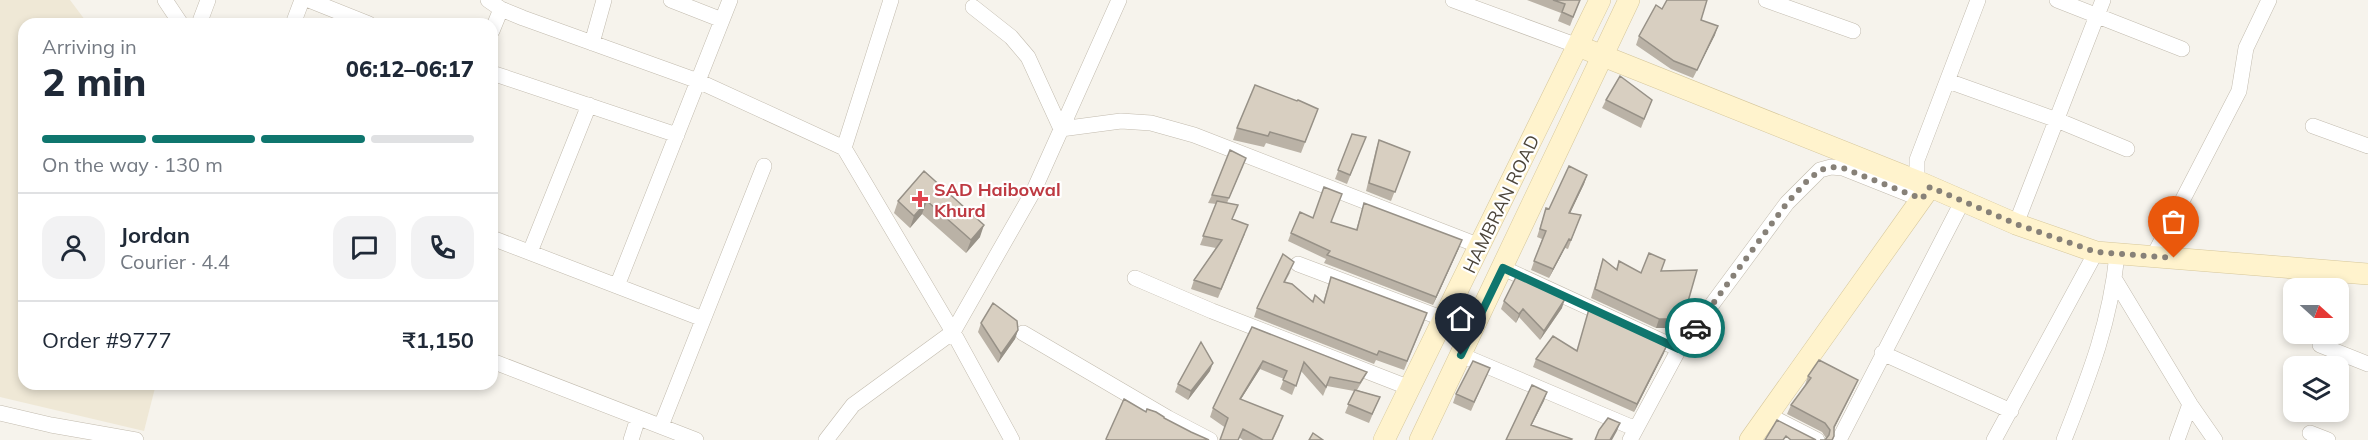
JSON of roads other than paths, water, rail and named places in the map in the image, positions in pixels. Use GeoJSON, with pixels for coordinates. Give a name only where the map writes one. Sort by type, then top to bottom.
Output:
{"type":"FeatureCollection","features":[{"type":"Feature","properties":{"kind":"street"},"geometry":{"type":"LineString","coordinates":[[165,0],[177,18]]}},
{"type":"Feature","properties":{"kind":"street"},"geometry":{"type":"LineString","coordinates":[[201,18],[208,0]]}},
{"type":"Feature","properties":{"kind":"street"},"geometry":{"type":"LineString","coordinates":[[295,18],[302,0]]}},
{"type":"Feature","properties":{"kind":"street"},"geometry":{"type":"LineString","coordinates":[[309,0],[354,18]]}},
{"type":"Feature","properties":{"kind":"street"},"geometry":{"type":"LineString","coordinates":[[592,43],[604,0]]}},
{"type":"Feature","properties":{"kind":"street"},"geometry":{"type":"LineString","coordinates":[[671,0],[722,20]]}},
{"type":"Feature","properties":{"kind":"street"},"geometry":{"type":"LineString","coordinates":[[617,286],[730,0]]}},
{"type":"Feature","properties":{"kind":"street"},"geometry":{"type":"LineString","coordinates":[[844,148],[891,0]]}},
{"type":"Feature","properties":{"kind":"street"},"geometry":{"type":"LineString","coordinates":[[826,440],[853,405],[953,333],[1034,190],[1119,0]]}},
{"type":"Feature","properties":{"kind":"street"},"geometry":{"type":"LineString","coordinates":[[1453,0],[1578,46],[1889,171],[1917,189]]}},
{"type":"Feature","properties":{"kind":"street","name":"HAMBRAN ROAD"},"geometry":{"type":"LineString","coordinates":[[1384,440],[1600,0]]}},
{"type":"Feature","properties":{"kind":"street","name":"HAMBRAN ROAD"},"geometry":{"type":"LineString","coordinates":[[1423,439],[1629,0]]}},
{"type":"Feature","properties":{"kind":"street"},"geometry":{"type":"LineString","coordinates":[[1766,0],[1853,31]]}},
{"type":"Feature","properties":{"kind":"street"},"geometry":{"type":"LineString","coordinates":[[1750,440],[1917,189],[1917,160],[1978,0]]}},
{"type":"Feature","properties":{"kind":"street"},"geometry":{"type":"LineString","coordinates":[[2057,0],[2182,49]]}},
{"type":"Feature","properties":{"kind":"street"},"geometry":{"type":"LineString","coordinates":[[2016,224],[2103,0]]}},
{"type":"Feature","properties":{"kind":"street"},"geometry":{"type":"LineString","coordinates":[[2152,257],[2239,91],[2246,48],[2269,0]]}},
{"type":"Feature","properties":{"kind":"street"},"geometry":{"type":"LineString","coordinates":[[495,4],[592,43],[698,81],[844,148],[953,333],[1012,440]]}},
{"type":"Feature","properties":{"kind":"street"},"geometry":{"type":"LineString","coordinates":[[973,7],[1011,37],[1028,57],[1061,129]]}},
{"type":"Feature","properties":{"kind":"street"},"geometry":{"type":"LineString","coordinates":[[498,75],[677,135]]}},
{"type":"Feature","properties":{"kind":"street"},"geometry":{"type":"LineString","coordinates":[[1948,81],[2057,120],[2127,149]]}},
{"type":"Feature","properties":{"kind":"street"},"geometry":{"type":"LineString","coordinates":[[530,252],[589,105]]}},
{"type":"Feature","properties":{"kind":"street"},"geometry":{"type":"LineString","coordinates":[[1061,129],[1121,121],[1162,126],[1194,135],[1480,246]]}},
{"type":"Feature","properties":{"kind":"street"},"geometry":{"type":"LineString","coordinates":[[2313,126],[2368,146]]}},
{"type":"Feature","properties":{"kind":"street"},"geometry":{"type":"LineString","coordinates":[[661,426],[764,165]]}},
{"type":"Feature","properties":{"kind":"street"},"geometry":{"type":"LineString","coordinates":[[1461,355],[1633,435],[1679,349],[1787,203],[1820,170],[1831,167],[1843,168],[1962,202],[2096,252],[2368,274]]}},
{"type":"Feature","properties":{"kind":"street"},"geometry":{"type":"LineString","coordinates":[[1839,440],[1962,202]]}},
{"type":"Feature","properties":{"kind":"street"},"geometry":{"type":"LineString","coordinates":[[498,240],[703,319]]}},
{"type":"Feature","properties":{"kind":"street"},"geometry":{"type":"LineString","coordinates":[[1994,440],[2096,252]]}},
{"type":"Feature","properties":{"kind":"street"},"geometry":{"type":"LineString","coordinates":[[2064,440],[2103,336],[2115,280],[2117,255]]}},
{"type":"Feature","properties":{"kind":"street"},"geometry":{"type":"LineString","coordinates":[[1298,264],[1444,319]]}},
{"type":"Feature","properties":{"kind":"street"},"geometry":{"type":"LineString","coordinates":[[1503,268],[1679,349]]}},
{"type":"Feature","properties":{"kind":"street"},"geometry":{"type":"LineString","coordinates":[[1135,278],[1212,311],[1410,388]]}},
{"type":"Feature","properties":{"kind":"street"},"geometry":{"type":"LineString","coordinates":[[2115,280],[2190,405],[2215,440]]}},
{"type":"Feature","properties":{"kind":"street"},"geometry":{"type":"LineString","coordinates":[[1023,333],[1210,440]]}},
{"type":"Feature","properties":{"kind":"street"},"geometry":{"type":"LineString","coordinates":[[2320,345],[2368,364]]}},
{"type":"Feature","properties":{"kind":"street"},"geometry":{"type":"LineString","coordinates":[[1882,353],[2010,411]]}},
{"type":"Feature","properties":{"kind":"street"},"geometry":{"type":"LineString","coordinates":[[498,363],[696,440]]}},
{"type":"Feature","properties":{"kind":"street"},"geometry":{"type":"LineString","coordinates":[[2177,440],[2190,405]]}},
{"type":"Feature","properties":{"kind":"street"},"geometry":{"type":"LineString","coordinates":[[0,413],[51,425],[136,440]]}},
{"type":"Feature","properties":{"kind":"street"},"geometry":{"type":"LineString","coordinates":[[1768,415],[1817,440]]}},
{"type":"Feature","properties":{"kind":"street"},"geometry":{"type":"LineString","coordinates":[[631,440],[638,418]]}},
{"type":"Feature","properties":{"kind":"street"},"geometry":{"type":"LineString","coordinates":[[2310,433],[2328,440]]}},
{"type":"Feature","properties":{"kind":"place","name":"SAD Haibowal Khurd"},"geometry":{"type":"Point","coordinates":[920,199]}}]}
